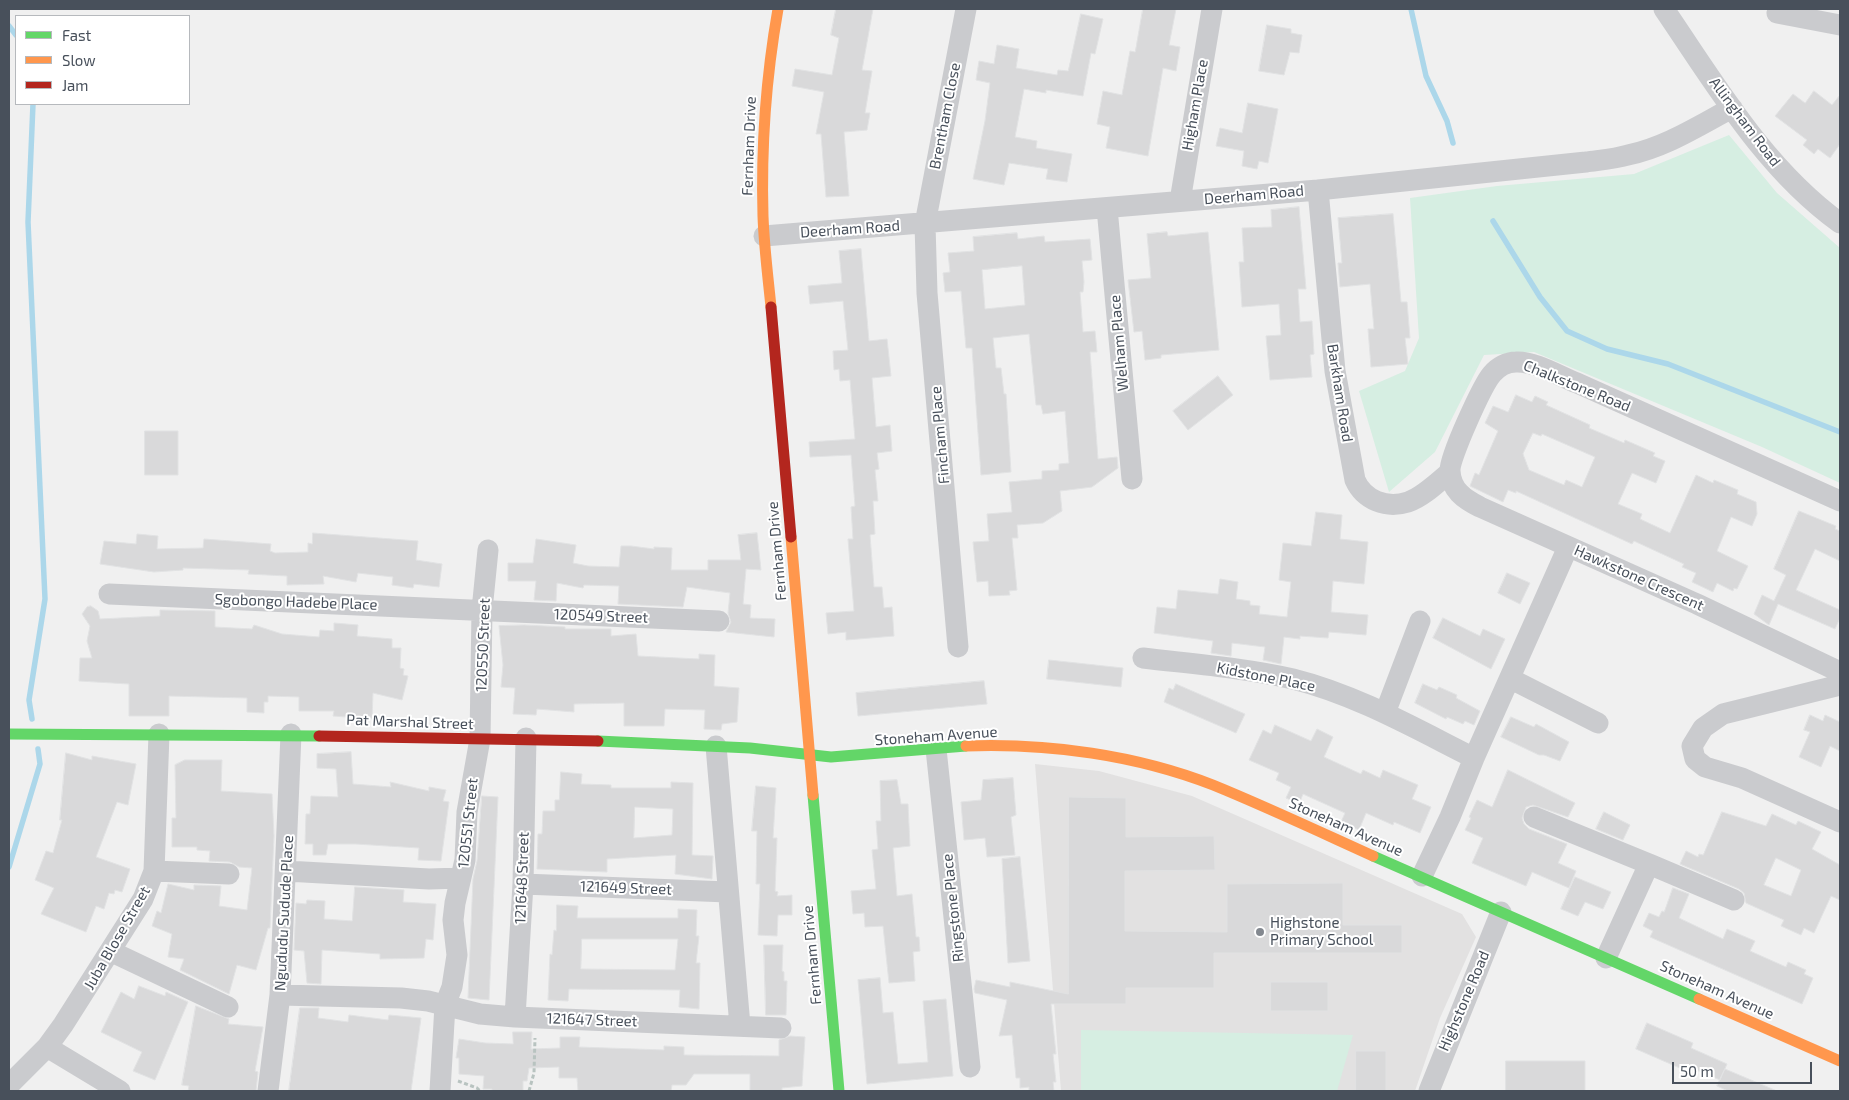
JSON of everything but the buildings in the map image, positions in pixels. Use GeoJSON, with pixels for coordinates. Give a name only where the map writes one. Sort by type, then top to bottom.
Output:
{"type":"FeatureCollection","features":[{"type":"Feature","properties":{"kind":"street","name":"Fernham Drive"},"geometry":{"type":"LineString","coordinates":[[778,9],[765,94],[761,151],[764,236],[839,1091]]}},
{"type":"Feature","properties":{"kind":"street","name":"Brentham Close"},"geometry":{"type":"LineString","coordinates":[[925,224],[966,9]]}},
{"type":"Feature","properties":{"kind":"street","name":"Higham Place"},"geometry":{"type":"LineString","coordinates":[[1180,201],[1212,9]]}},
{"type":"Feature","properties":{"kind":"street","name":"Allingham Road"},"geometry":{"type":"LineString","coordinates":[[1664,9],[1762,150],[1808,198],[1840,223]]}},
{"type":"Feature","properties":{"kind":"street"},"geometry":{"type":"LineString","coordinates":[[1777,13],[1840,25]]}},
{"type":"Feature","properties":{"kind":"street","name":"Deerham Road"},"geometry":{"type":"LineString","coordinates":[[764,236],[1318,190],[1541,168],[1628,156],[1677,138],[1732,108]]}},
{"type":"Feature","properties":{"kind":"street","name":"Barkham Road"},"geometry":{"type":"LineString","coordinates":[[1318,190],[1335,371],[1357,485],[1368,498],[1377,502],[1388,504],[1408,502],[1450,472]]}},
{"type":"Feature","properties":{"kind":"street","name":"Welham Place"},"geometry":{"type":"LineString","coordinates":[[1107,208],[1132,478]]}},
{"type":"Feature","properties":{"kind":"street","name":"Fincham Place"},"geometry":{"type":"LineString","coordinates":[[925,224],[927,293],[958,647]]}},
{"type":"Feature","properties":{"kind":"street","name":"Chalkstone Road"},"geometry":{"type":"LineString","coordinates":[[1450,472],[1454,452],[1484,386],[1498,368],[1515,362],[1531,364],[1576,383],[1840,500]]}},
{"type":"Feature","properties":{"kind":"street"},"geometry":{"type":"LineString","coordinates":[[1450,472],[1454,487],[1470,502],[1568,547]]}},
{"type":"Feature","properties":{"kind":"street","name":"Hawkstone Crescent"},"geometry":{"type":"LineString","coordinates":[[1422,876],[1450,817],[1474,758],[1568,547],[1697,604],[1840,672]]}},
{"type":"Feature","properties":{"kind":"street","name":"120550 Street"},"geometry":{"type":"LineString","coordinates":[[480,739],[482,610],[488,550]]}},
{"type":"Feature","properties":{"kind":"street","name":"Sgobongo Hadebe Place"},"geometry":{"type":"LineString","coordinates":[[109,594],[482,610]]}},
{"type":"Feature","properties":{"kind":"street","name":"120549 Street"},"geometry":{"type":"LineString","coordinates":[[482,610],[719,621]]}},
{"type":"Feature","properties":{"kind":"street"},"geometry":{"type":"LineString","coordinates":[[1385,713],[1420,621]]}},
{"type":"Feature","properties":{"kind":"street","name":"Kidstone Place"},"geometry":{"type":"LineString","coordinates":[[1143,658],[1293,679],[1385,713],[1474,758]]}},
{"type":"Feature","properties":{"kind":"street"},"geometry":{"type":"LineString","coordinates":[[1510,679],[1598,722]]}},
{"type":"Feature","properties":{"kind":"street"},"geometry":{"type":"LineString","coordinates":[[1840,684],[1723,714],[1703,728],[1692,746],[1695,759],[1704,767],[1742,778],[1840,822]]}},
{"type":"Feature","properties":{"kind":"street","name":"Pat Marshal Street"},"geometry":{"type":"LineString","coordinates":[[9,734],[290,734],[480,739],[526,738],[755,748],[810,756]]}},
{"type":"Feature","properties":{"kind":"street","name":"Juba Blose Street"},"geometry":{"type":"LineString","coordinates":[[9,1085],[47,1048],[82,998],[143,899],[154,871],[159,734]]}},
{"type":"Feature","properties":{"kind":"street","name":"Ngududu Sudude Place"},"geometry":{"type":"LineString","coordinates":[[268,1091],[280,995],[290,734]]}},
{"type":"Feature","properties":{"kind":"street","name":"121648 Street"},"geometry":{"type":"LineString","coordinates":[[525,1017],[523,884],[526,738]]}},
{"type":"Feature","properties":{"kind":"street","name":"120551 Street"},"geometry":{"type":"LineString","coordinates":[[440,1091],[445,1006],[456,969],[457,942],[453,920],[465,860],[467,812],[480,739]]}},
{"type":"Feature","properties":{"kind":"street","name":"Stoneham Avenue"},"geometry":{"type":"LineString","coordinates":[[810,756],[853,757],[936,749],[1028,745],[1084,751],[1135,761],[1212,785],[1840,1061]]}},
{"type":"Feature","properties":{"kind":"street"},"geometry":{"type":"LineString","coordinates":[[716,746],[740,1026]]}},
{"type":"Feature","properties":{"kind":"street","name":"Ringstone Place"},"geometry":{"type":"LineString","coordinates":[[936,749],[970,1067]]}},
{"type":"Feature","properties":{"kind":"street"},"geometry":{"type":"LineString","coordinates":[[1534,816],[1734,900]]}},
{"type":"Feature","properties":{"kind":"street"},"geometry":{"type":"LineString","coordinates":[[1606,958],[1648,864]]}},
{"type":"Feature","properties":{"kind":"street"},"geometry":{"type":"LineString","coordinates":[[154,871],[229,874]]}},
{"type":"Feature","properties":{"kind":"street"},"geometry":{"type":"LineString","coordinates":[[286,871],[429,879],[461,878]]}},
{"type":"Feature","properties":{"kind":"street","name":"121649 Street"},"geometry":{"type":"LineString","coordinates":[[523,884],[728,892]]}},
{"type":"Feature","properties":{"kind":"street","name":"Highstone Road"},"geometry":{"type":"LineString","coordinates":[[1429,1091],[1501,912]]}},
{"type":"Feature","properties":{"kind":"street"},"geometry":{"type":"LineString","coordinates":[[110,951],[228,1007]]}},
{"type":"Feature","properties":{"kind":"street","name":"121647 Street"},"geometry":{"type":"LineString","coordinates":[[280,995],[401,998],[480,1014],[525,1017],[781,1028]]}},
{"type":"Feature","properties":{"kind":"street"},"geometry":{"type":"LineString","coordinates":[[47,1048],[120,1091]]}},
{"type":"Feature","properties":{"kind":"path"},"geometry":{"type":"LineString","coordinates":[[525,1017],[534,1073],[529,1091]]}},
{"type":"Feature","properties":{"kind":"shaded area","name":"Highstone Primary School"},"geometry":{"type":"Polygon","coordinates":[[[1035,764],[1099,771],[1192,796],[1462,914],[1476,937],[1440,1018],[1415,1091],[1061,1091],[1035,764]]]}},
{"type":"Feature","properties":{"kind":"green space"},"geometry":{"type":"Polygon","coordinates":[[[1729,135],[1777,193],[1840,248],[1840,483],[1762,447],[1534,352],[1484,355],[1435,452],[1389,492],[1359,391],[1405,371],[1419,338],[1410,198],[1497,186],[1634,174],[1729,135]]]}},
{"type":"Feature","properties":{"kind":"green space"},"geometry":{"type":"Polygon","coordinates":[[[1081,1030],[1353,1035],[1337,1091],[1081,1091],[1081,1030]]]}},
{"type":"Feature","properties":{"kind":"waterway"},"geometry":{"type":"LineString","coordinates":[[1411,9],[1426,76],[1447,121],[1453,143]]}},
{"type":"Feature","properties":{"kind":"waterway"},"geometry":{"type":"LineString","coordinates":[[9,26],[15,34]]}},
{"type":"Feature","properties":{"kind":"waterway"},"geometry":{"type":"LineString","coordinates":[[32,719],[29,700],[45,599],[28,222],[33,105]]}},
{"type":"Feature","properties":{"kind":"waterway"},"geometry":{"type":"LineString","coordinates":[[1493,221],[1540,297],[1567,331],[1607,349],[1668,364],[1840,432]]}},
{"type":"Feature","properties":{"kind":"waterway"},"geometry":{"type":"LineString","coordinates":[[9,867],[40,764],[38,749]]}},
{"type":"Feature","properties":{"kind":"traffic: fast"},"geometry":{"type":"LineString","coordinates":[[9,734],[319,736]]}},
{"type":"Feature","properties":{"kind":"traffic: fast"},"geometry":{"type":"LineString","coordinates":[[598,741],[750,748],[831,757],[966,746]]}},
{"type":"Feature","properties":{"kind":"traffic: fast"},"geometry":{"type":"LineString","coordinates":[[813,795],[839,1091]]}},
{"type":"Feature","properties":{"kind":"traffic: fast"},"geometry":{"type":"LineString","coordinates":[[1373,856],[1699,999]]}},
{"type":"Feature","properties":{"kind":"traffic: slow"},"geometry":{"type":"LineString","coordinates":[[771,307],[764,227],[763,164],[767,86],[778,9]]}},
{"type":"Feature","properties":{"kind":"traffic: slow"},"geometry":{"type":"LineString","coordinates":[[791,537],[813,795]]}},
{"type":"Feature","properties":{"kind":"traffic: slow"},"geometry":{"type":"LineString","coordinates":[[966,746],[1060,749],[1092,753],[1154,766],[1213,785],[1373,856]]}},
{"type":"Feature","properties":{"kind":"traffic: slow"},"geometry":{"type":"LineString","coordinates":[[1699,999],[1840,1061]]}},
{"type":"Feature","properties":{"kind":"traffic: jam"},"geometry":{"type":"LineString","coordinates":[[771,307],[791,537]]}},
{"type":"Feature","properties":{"kind":"traffic: jam"},"geometry":{"type":"LineString","coordinates":[[319,736],[598,741]]}},
{"type":"Feature","properties":{"kind":"place","name":"Highstone Primary School"},"geometry":{"type":"Point","coordinates":[1260,932]}}]}
